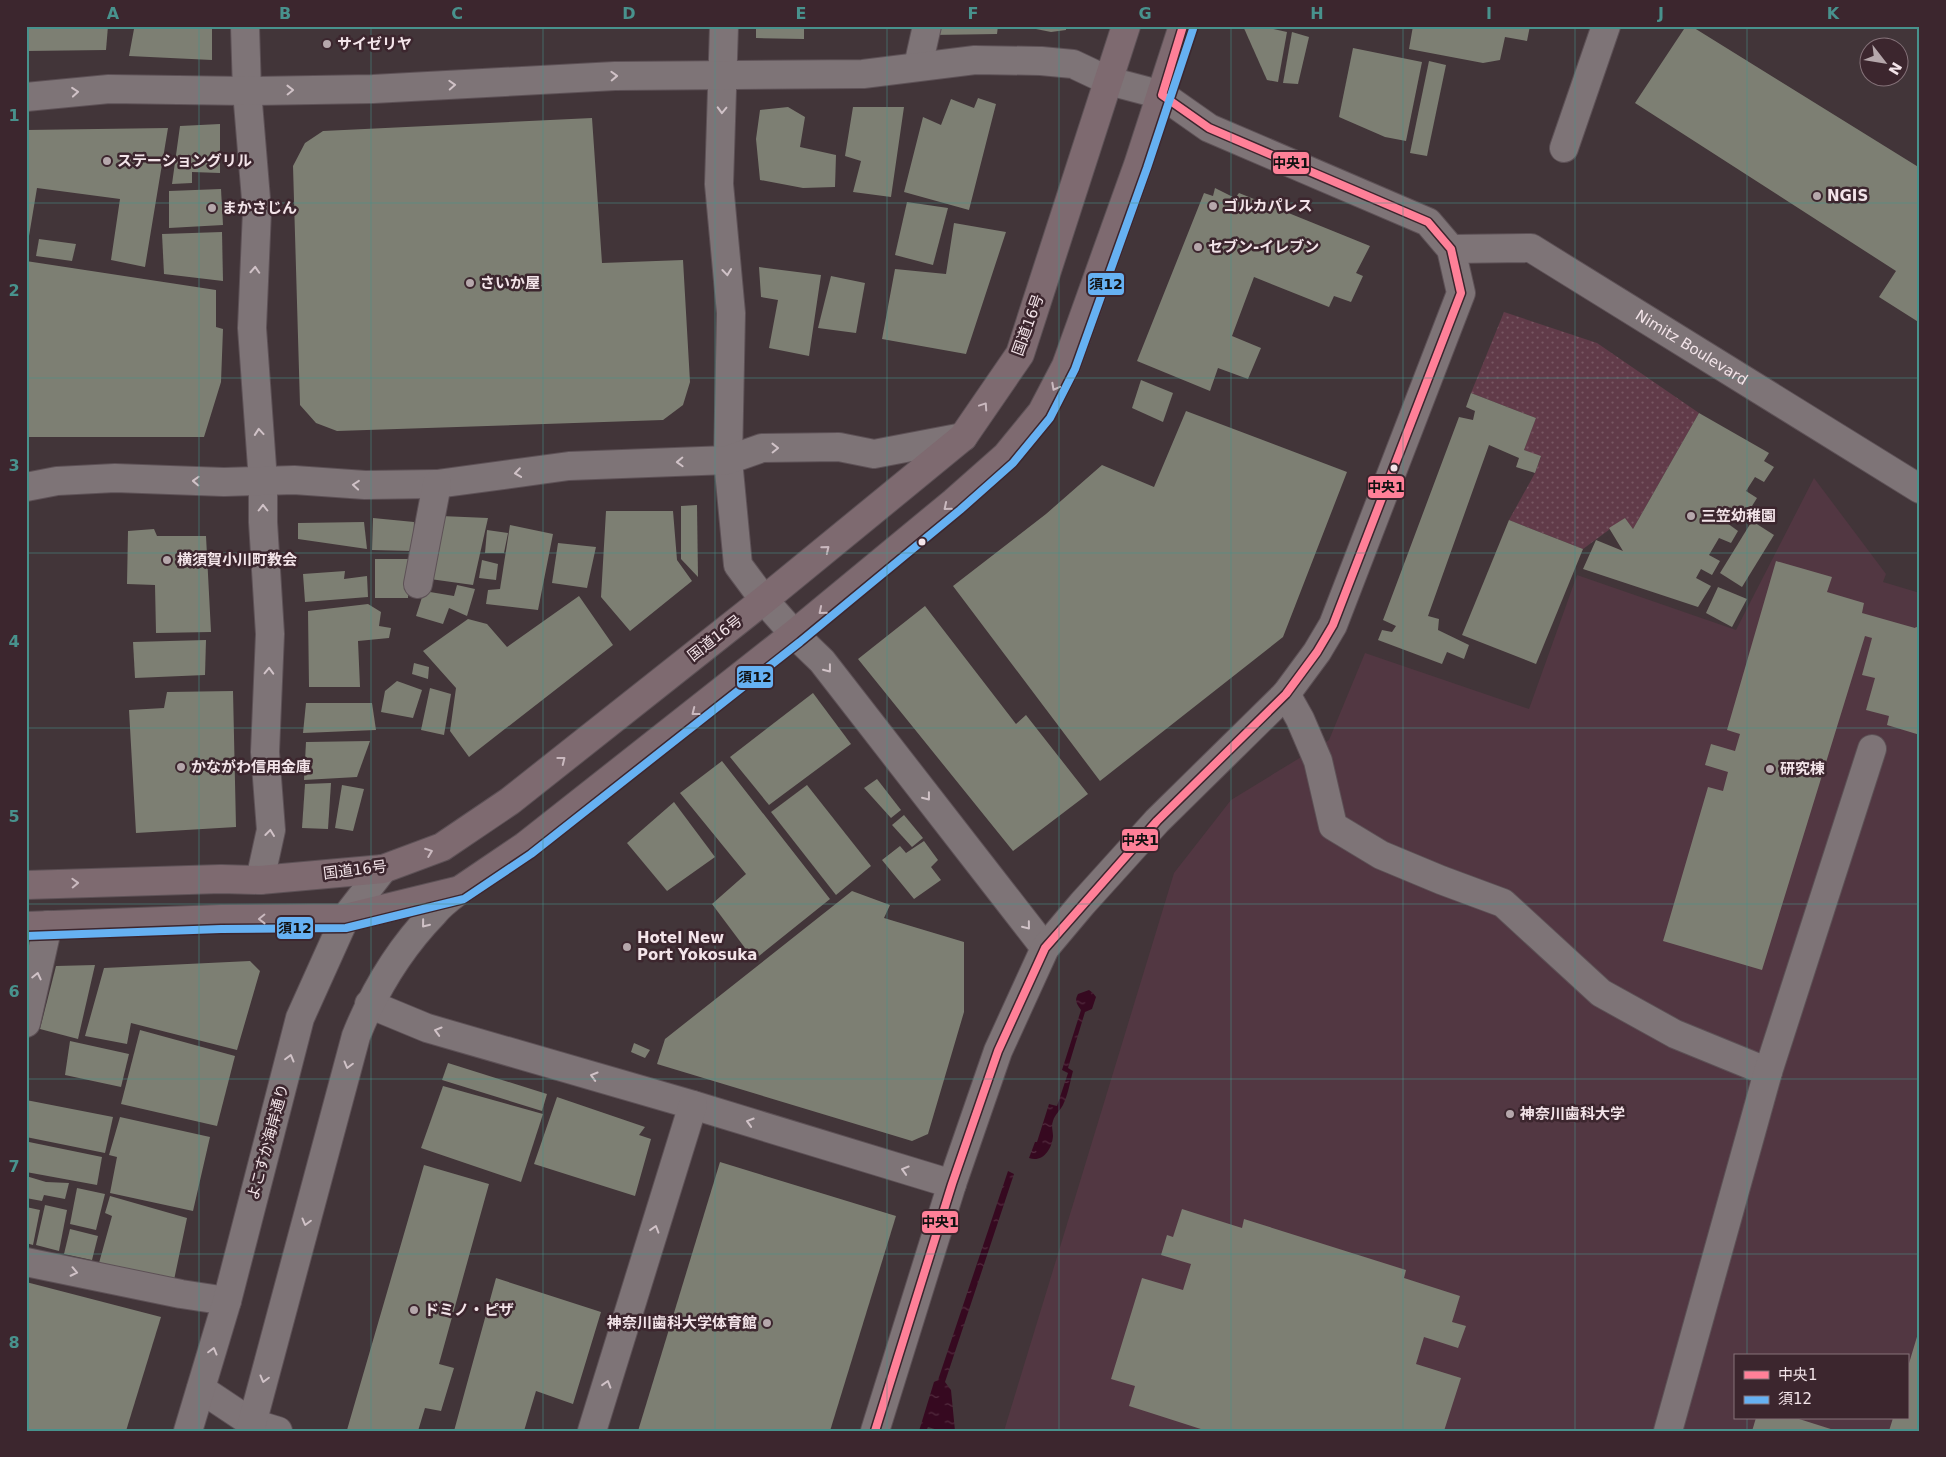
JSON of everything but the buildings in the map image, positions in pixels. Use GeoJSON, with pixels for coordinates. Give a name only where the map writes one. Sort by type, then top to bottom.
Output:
{"type":"FeatureCollection","features":[{"type":"Feature","properties":{"kind":"highway","name":"国道16号"},"geometry":{"type":"LineString","coordinates":[[26,885],[221,878],[260,880],[383,869],[442,847],[510,802],[764,600],[962,437],[1020,354],[1126,26]]}},
{"type":"Feature","properties":{"kind":"highway"},"geometry":{"type":"LineString","coordinates":[[37,925],[221,919],[345,918],[460,890],[526,846],[794,634],[954,502],[998,463],[1042,412],[1066,366],[1138,166],[1183,26]]}},
{"type":"Feature","properties":{"kind":"street"},"geometry":{"type":"LineString","coordinates":[[245,26],[247,91],[257,211],[252,328],[270,634],[265,752],[271,830],[260,880]]}},
{"type":"Feature","properties":{"kind":"street"},"geometry":{"type":"LineString","coordinates":[[724,26],[719,184],[731,313],[728,460],[738,565],[764,600],[794,634],[822,661],[1045,948]]}},
{"type":"Feature","properties":{"kind":"street"},"geometry":{"type":"LineString","coordinates":[[918,66],[927,26]]}},
{"type":"Feature","properties":{"kind":"street"},"geometry":{"type":"LineString","coordinates":[[1564,148],[1606,26]]}},
{"type":"Feature","properties":{"kind":"street"},"geometry":{"type":"LineString","coordinates":[[26,96],[109,89],[247,91],[373,89],[615,76],[863,74],[975,60],[1041,60],[1073,64],[1109,81],[1162,95],[1209,128],[1428,222],[1451,249],[1461,292],[1333,625],[1317,652],[1286,694],[1157,821],[1045,948],[998,1051],[952,1184],[875,1431]]}},
{"type":"Feature","properties":{"kind":"street","name":"Nimitz Boulevard"},"geometry":{"type":"LineString","coordinates":[[1451,249],[1531,248],[1920,489]]}},
{"type":"Feature","properties":{"kind":"street"},"geometry":{"type":"LineString","coordinates":[[26,487],[57,481],[115,478],[224,482],[294,480],[365,485],[437,484],[569,466],[728,460],[762,448],[839,447],[874,454],[962,437]]}},
{"type":"Feature","properties":{"kind":"street"},"geometry":{"type":"LineString","coordinates":[[418,584],[437,484]]}},
{"type":"Feature","properties":{"kind":"street"},"geometry":{"type":"LineString","coordinates":[[1286,694],[1300,719],[1318,762],[1333,826],[1381,855],[1503,903],[1601,993],[1675,1034],[1768,1072]]}},
{"type":"Feature","properties":{"kind":"street"},"geometry":{"type":"LineString","coordinates":[[1668,1431],[1768,1072],[1872,749]]}},
{"type":"Feature","properties":{"kind":"street","name":"よこすか海岸通り"},"geometry":{"type":"LineString","coordinates":[[188,1431],[227,1301],[300,1018],[345,918],[383,869]]}},
{"type":"Feature","properties":{"kind":"street"},"geometry":{"type":"LineString","coordinates":[[251,1427],[356,1036],[369,1004],[404,949],[434,913],[460,890]]}},
{"type":"Feature","properties":{"kind":"street"},"geometry":{"type":"LineString","coordinates":[[26,1023],[37,925]]}},
{"type":"Feature","properties":{"kind":"street"},"geometry":{"type":"LineString","coordinates":[[369,1004],[427,1028],[693,1104],[952,1184]]}},
{"type":"Feature","properties":{"kind":"street"},"geometry":{"type":"LineString","coordinates":[[592,1431],[693,1104]]}},
{"type":"Feature","properties":{"kind":"street"},"geometry":{"type":"LineString","coordinates":[[26,1262],[182,1294],[227,1301]]}},
{"type":"Feature","properties":{"kind":"street"},"geometry":{"type":"LineString","coordinates":[[201,1389],[251,1427],[278,1431]]}},
{"type":"Feature","properties":{"kind":"shaded area"},"geometry":{"type":"Polygon","coordinates":[[[1504,312],[1597,343],[1699,413],[1633,529],[1625,518],[1583,549],[1509,520],[1535,473],[1541,457],[1524,450],[1536,418],[1471,393],[1504,312]]]}},
{"type":"Feature","properties":{"kind":"shaded area","name":"神奈川歯科大学"},"geometry":{"type":"Polygon","coordinates":[[[1814,478],[1886,574],[1883,582],[1920,593],[1920,1431],[1004,1431],[1174,873],[1231,800],[1329,740],[1365,653],[1529,709],[1577,575],[1736,630],[1814,478]]]}},
{"type":"Feature","properties":{"kind":"water"},"geometry":{"type":"Polygon","coordinates":[[[1089,990],[1096,997],[1092,1009],[1085,1012],[1068,1068],[1073,1071],[1068,1093],[1052,1123],[1053,1136],[1051,1146],[1042,1157],[1038,1159],[1029,1158],[1035,1142],[1037,1142],[1049,1104],[1057,1106],[1068,1073],[1062,1070],[1081,1010],[1076,1002],[1077,996],[1089,990]]]}},
{"type":"Feature","properties":{"kind":"water"},"geometry":{"type":"Polygon","coordinates":[[[1008,1171],[1014,1174],[945,1382],[951,1390],[955,1431],[941,1431],[928,1427],[926,1431],[919,1431],[934,1382],[938,1380],[1008,1171]]]}},
{"type":"Feature","properties":{"kind":"transit line","name":"中央1"},"geometry":{"type":"LineString","coordinates":[[875,1431],[952,1184],[998,1051],[1045,948],[1157,821],[1286,694],[1317,652],[1333,625],[1461,293],[1451,249],[1428,222],[1209,128],[1162,95],[1183,26]]}},
{"type":"Feature","properties":{"kind":"transit line","name":"須12"},"geometry":{"type":"LineString","coordinates":[[26,936],[221,929],[346,928],[464,899],[531,854],[800,642],[960,510],[1013,463],[1050,418],[1075,369],[1147,168],[1193,29]]}},
{"type":"Feature","properties":{"kind":"place","name":"サイゼリヤ"},"geometry":{"type":"Point","coordinates":[327,44]}},
{"type":"Feature","properties":{"kind":"place","name":"ステーショングリル"},"geometry":{"type":"Point","coordinates":[107,161]}},
{"type":"Feature","properties":{"kind":"place","name":"NGIS"},"geometry":{"type":"Point","coordinates":[1817,196]}},
{"type":"Feature","properties":{"kind":"place","name":"ゴルカパレス"},"geometry":{"type":"Point","coordinates":[1213,206]}},
{"type":"Feature","properties":{"kind":"place","name":"まかさじん"},"geometry":{"type":"Point","coordinates":[212,208]}},
{"type":"Feature","properties":{"kind":"place","name":"セブン-イレブン"},"geometry":{"type":"Point","coordinates":[1198,247]}},
{"type":"Feature","properties":{"kind":"place","name":"さいか屋"},"geometry":{"type":"Point","coordinates":[470,283]}},
{"type":"Feature","properties":{"kind":"place","name":"三笠幼稚園"},"geometry":{"type":"Point","coordinates":[1691,516]}},
{"type":"Feature","properties":{"kind":"place","name":"横須賀小川町教会"},"geometry":{"type":"Point","coordinates":[167,560]}},
{"type":"Feature","properties":{"kind":"place","name":"かながわ信用金庫"},"geometry":{"type":"Point","coordinates":[181,767]}},
{"type":"Feature","properties":{"kind":"place","name":"研究棟"},"geometry":{"type":"Point","coordinates":[1770,769]}},
{"type":"Feature","properties":{"kind":"place","name":"Hotel New Port Yokosuka"},"geometry":{"type":"Point","coordinates":[627,947]}},
{"type":"Feature","properties":{"kind":"place","name":"神奈川歯科大学"},"geometry":{"type":"Point","coordinates":[1510,1114]}},
{"type":"Feature","properties":{"kind":"place","name":"ドミノ・ピザ"},"geometry":{"type":"Point","coordinates":[414,1310]}},
{"type":"Feature","properties":{"kind":"place","name":"神奈川歯科大学体育館"},"geometry":{"type":"Point","coordinates":[767,1323]}}]}
